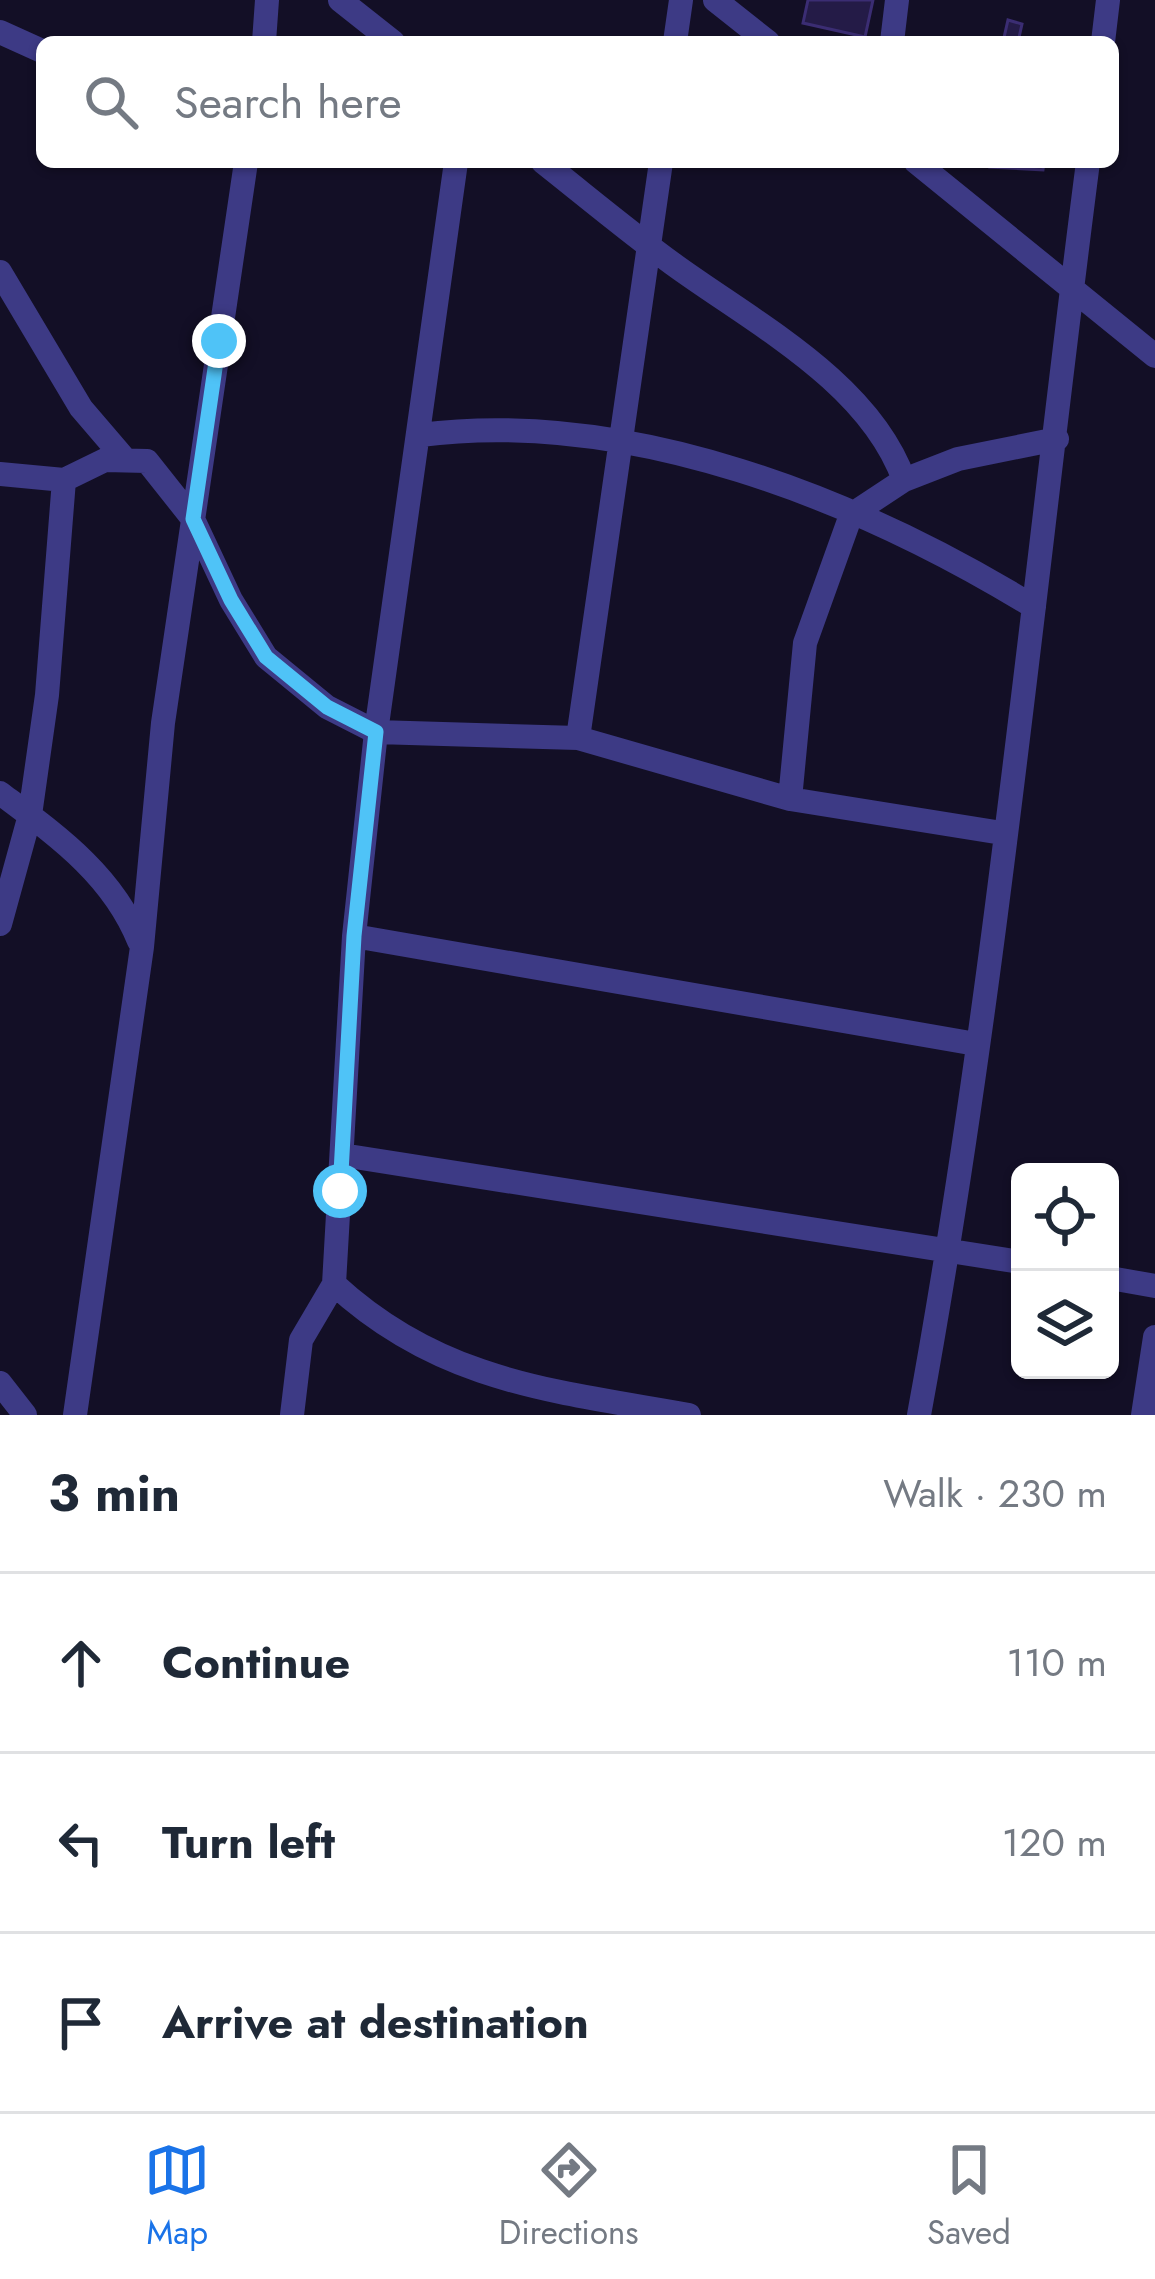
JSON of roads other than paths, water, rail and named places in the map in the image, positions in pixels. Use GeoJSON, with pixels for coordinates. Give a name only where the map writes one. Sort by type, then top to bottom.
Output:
{"type":"FeatureCollection","features":[{"type":"Feature","properties":{"kind":"street"},"geometry":{"type":"LineString","coordinates":[[259,36],[268,0]]}},
{"type":"Feature","properties":{"kind":"street"},"geometry":{"type":"LineString","coordinates":[[340,0],[385,36]]}},
{"type":"Feature","properties":{"kind":"street"},"geometry":{"type":"LineString","coordinates":[[677,36],[681,0]]}},
{"type":"Feature","properties":{"kind":"street"},"geometry":{"type":"LineString","coordinates":[[716,0],[761,36]]}},
{"type":"Feature","properties":{"kind":"street"},"geometry":{"type":"LineString","coordinates":[[893,36],[897,0]]}},
{"type":"Feature","properties":{"kind":"street"},"geometry":{"type":"LineString","coordinates":[[1104,36],[1108,0]]}},
{"type":"Feature","properties":{"kind":"street"},"geometry":{"type":"LineString","coordinates":[[0,32],[36,48]]}},
{"type":"Feature","properties":{"kind":"street"},"geometry":{"type":"LineString","coordinates":[[75,1415],[142,947],[163,723],[245,168]]}},
{"type":"Feature","properties":{"kind":"street"},"geometry":{"type":"LineString","coordinates":[[292,1415],[301,1340],[334,1284],[354,936],[376,732],[455,168]]}},
{"type":"Feature","properties":{"kind":"street"},"geometry":{"type":"LineString","coordinates":[[550,168],[650,248],[824,374],[874,423],[892,448],[904,480]]}},
{"type":"Feature","properties":{"kind":"street"},"geometry":{"type":"LineString","coordinates":[[578,738],[660,168]]}},
{"type":"Feature","properties":{"kind":"street"},"geometry":{"type":"LineString","coordinates":[[923,168],[1155,356]]}},
{"type":"Feature","properties":{"kind":"street"},"geometry":{"type":"LineString","coordinates":[[919,1415],[949,1250],[1057,439],[1087,168]]}},
{"type":"Feature","properties":{"kind":"street"},"geometry":{"type":"LineString","coordinates":[[0,272],[81,408],[123,458]]}},
{"type":"Feature","properties":{"kind":"street"},"geometry":{"type":"LineString","coordinates":[[420,435],[488,426],[543,428],[744,472],[933,546],[1034,608]]}},
{"type":"Feature","properties":{"kind":"street"},"geometry":{"type":"LineString","coordinates":[[790,799],[805,643],[851,515],[904,480],[958,459],[1057,439]]}},
{"type":"Feature","properties":{"kind":"street"},"geometry":{"type":"LineString","coordinates":[[0,474],[64,480],[123,458],[147,461],[193,519],[231,600],[266,657],[327,707],[376,732],[578,738],[790,799],[1002,833]]}},
{"type":"Feature","properties":{"kind":"street"},"geometry":{"type":"LineString","coordinates":[[0,924],[30,815],[47,695],[64,480]]}},
{"type":"Feature","properties":{"kind":"street"},"geometry":{"type":"LineString","coordinates":[[0,793],[99,870],[125,906],[142,947]]}},
{"type":"Feature","properties":{"kind":"street"},"geometry":{"type":"LineString","coordinates":[[354,936],[976,1044]]}},
{"type":"Feature","properties":{"kind":"street"},"geometry":{"type":"LineString","coordinates":[[342,1154],[1011,1260]]}},
{"type":"Feature","properties":{"kind":"street"},"geometry":{"type":"LineString","coordinates":[[1119,1280],[1155,1286]]}},
{"type":"Feature","properties":{"kind":"street"},"geometry":{"type":"LineString","coordinates":[[334,1284],[406,1340],[468,1369],[518,1387],[689,1415]]}},
{"type":"Feature","properties":{"kind":"street"},"geometry":{"type":"LineString","coordinates":[[1143,1415],[1155,1337]]}},
{"type":"Feature","properties":{"kind":"street"},"geometry":{"type":"LineString","coordinates":[[0,1383],[25,1415]]}}]}
